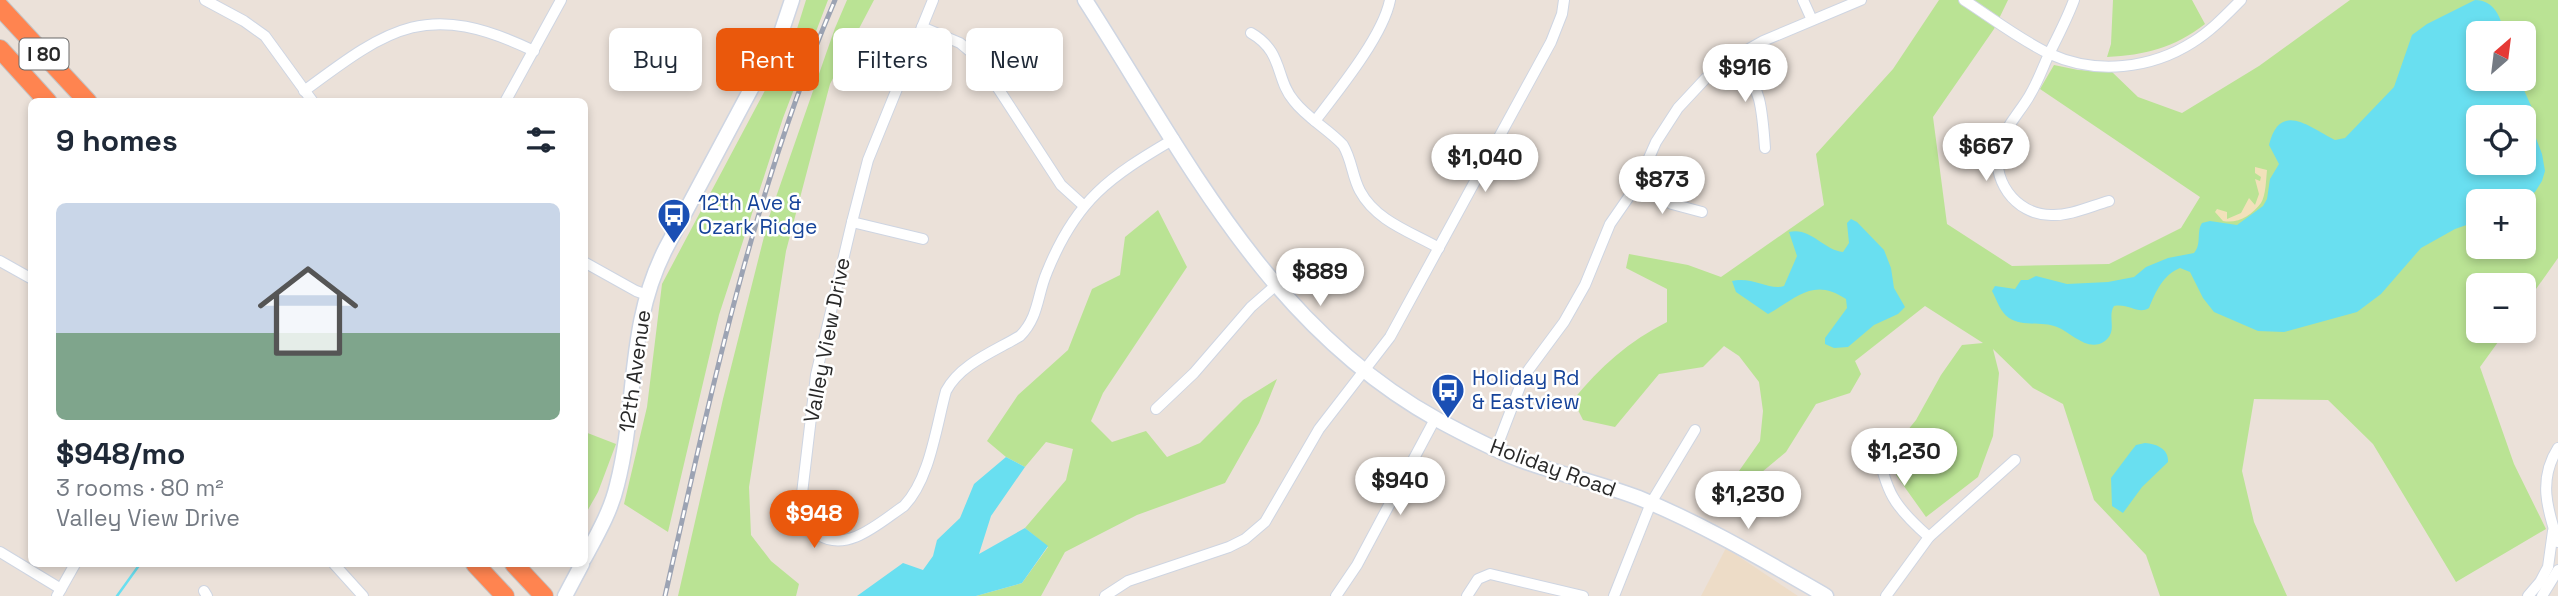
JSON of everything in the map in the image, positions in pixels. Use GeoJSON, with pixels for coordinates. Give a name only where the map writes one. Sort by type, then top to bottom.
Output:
{"type":"FeatureCollection","features":[{"type":"Feature","properties":{"kind":"highway","name":"I 80"},"geometry":{"type":"LineString","coordinates":[[0,7],[84,98]]}},
{"type":"Feature","properties":{"kind":"highway","name":"I 80"},"geometry":{"type":"LineString","coordinates":[[0,49],[44,98]]}},
{"type":"Feature","properties":{"kind":"highway"},"geometry":{"type":"LineString","coordinates":[[478,567],[505,596]]}},
{"type":"Feature","properties":{"kind":"highway"},"geometry":{"type":"LineString","coordinates":[[517,567],[544,596]]}},
{"type":"Feature","properties":{"kind":"street"},"geometry":{"type":"LineString","coordinates":[[205,0],[265,36],[310,98]]}},
{"type":"Feature","properties":{"kind":"street"},"geometry":{"type":"LineString","coordinates":[[508,98],[561,0]]}},
{"type":"Feature","properties":{"kind":"street","name":"12th Avenue"},"geometry":{"type":"LineString","coordinates":[[588,552],[617,487],[638,331],[647,295],[667,246],[781,33],[792,0]]}},
{"type":"Feature","properties":{"kind":"street","name":"Valley View Drive"},"geometry":{"type":"LineString","coordinates":[[933,0],[869,160],[816,375],[801,502],[804,519],[826,539],[839,541],[857,537],[911,499],[922,479],[946,391],[951,382],[965,368],[1027,329],[1037,310],[1044,279],[1062,237],[1083,205],[1111,179],[1174,139]]}},
{"type":"Feature","properties":{"kind":"street","name":"Holiday Road"},"geometry":{"type":"LineString","coordinates":[[1085,0],[1227,223],[1275,286],[1316,330],[1364,370],[1435,419],[1496,449],[1518,459],[1651,503],[1729,541],[1826,596]]}},
{"type":"Feature","properties":{"kind":"street"},"geometry":{"type":"LineString","coordinates":[[1315,121],[1364,53],[1388,9],[1390,0]]}},
{"type":"Feature","properties":{"kind":"street"},"geometry":{"type":"LineString","coordinates":[[1105,596],[1128,581],[1229,547],[1256,531],[1270,513],[1319,429],[1390,337],[1551,42],[1562,14],[1564,0]]}},
{"type":"Feature","properties":{"kind":"street"},"geometry":{"type":"LineString","coordinates":[[1803,0],[1812,20]]}},
{"type":"Feature","properties":{"kind":"street"},"geometry":{"type":"LineString","coordinates":[[1496,449],[1524,376],[1564,322],[1585,285],[1610,224],[1637,185],[1657,142],[1678,107],[1706,78],[1738,55],[1763,41],[1861,0]]}},
{"type":"Feature","properties":{"kind":"street"},"geometry":{"type":"LineString","coordinates":[[1964,0],[2049,54],[2096,66],[2129,66],[2150,62],[2194,42],[2241,0]]}},
{"type":"Feature","properties":{"kind":"street"},"geometry":{"type":"LineString","coordinates":[[2074,0],[2032,92],[2001,140],[1997,161],[2001,181],[2012,199],[2038,214],[2061,215],[2109,201]]}},
{"type":"Feature","properties":{"kind":"street"},"geometry":{"type":"LineString","coordinates":[[304,91],[391,30],[423,22],[442,20],[479,25],[534,51]]}},
{"type":"Feature","properties":{"kind":"street"},"geometry":{"type":"LineString","coordinates":[[922,27],[960,43],[979,60],[1061,186],[1083,205]]}},
{"type":"Feature","properties":{"kind":"street"},"geometry":{"type":"LineString","coordinates":[[1251,33],[1261,38],[1273,53],[1291,99],[1343,145],[1349,155],[1361,194],[1376,212],[1439,248]]}},
{"type":"Feature","properties":{"kind":"street"},"geometry":{"type":"LineString","coordinates":[[1738,55],[1756,83],[1765,148]]}},
{"type":"Feature","properties":{"kind":"street"},"geometry":{"type":"LineString","coordinates":[[1637,185],[1672,204],[1702,212]]}},
{"type":"Feature","properties":{"kind":"street"},"geometry":{"type":"LineString","coordinates":[[852,222],[923,239]]}},
{"type":"Feature","properties":{"kind":"street"},"geometry":{"type":"LineString","coordinates":[[0,261],[28,277]]}},
{"type":"Feature","properties":{"kind":"street"},"geometry":{"type":"LineString","coordinates":[[588,264],[647,295]]}},
{"type":"Feature","properties":{"kind":"street"},"geometry":{"type":"LineString","coordinates":[[1156,409],[1194,373],[1251,307],[1275,286]]}},
{"type":"Feature","properties":{"kind":"street"},"geometry":{"type":"LineString","coordinates":[[1336,596],[1357,565],[1435,419]]}},
{"type":"Feature","properties":{"kind":"street"},"geometry":{"type":"LineString","coordinates":[[1614,596],[1651,503],[1695,430]]}},
{"type":"Feature","properties":{"kind":"street"},"geometry":{"type":"LineString","coordinates":[[1875,442],[1889,492],[1904,515],[1929,537]]}},
{"type":"Feature","properties":{"kind":"street"},"geometry":{"type":"LineString","coordinates":[[2558,448],[2549,463],[2545,485],[2558,542]]}},
{"type":"Feature","properties":{"kind":"street"},"geometry":{"type":"LineString","coordinates":[[1885,596],[1929,537],[2015,460]]}},
{"type":"Feature","properties":{"kind":"street"},"geometry":{"type":"LineString","coordinates":[[2528,596],[2548,567],[2553,527]]}},
{"type":"Feature","properties":{"kind":"street"},"geometry":{"type":"LineString","coordinates":[[0,552],[59,592],[73,567]]}},
{"type":"Feature","properties":{"kind":"street"},"geometry":{"type":"LineString","coordinates":[[336,567],[359,594]]}},
{"type":"Feature","properties":{"kind":"street"},"geometry":{"type":"LineString","coordinates":[[568,591],[580,567]]}},
{"type":"Feature","properties":{"kind":"street"},"geometry":{"type":"LineString","coordinates":[[2542,596],[2558,570]]}},
{"type":"Feature","properties":{"kind":"street"},"geometry":{"type":"LineString","coordinates":[[1467,596],[1478,579],[1490,573],[1583,596]]}},
{"type":"Feature","properties":{"kind":"shaded area"},"geometry":{"type":"Polygon","coordinates":[[[1726,548],[1798,596],[1701,596],[1726,548]]]}},
{"type":"Feature","properties":{"kind":"green space"},"geometry":{"type":"Polygon","coordinates":[[[806,0],[828,0],[817,28],[797,28],[806,0]]]}},
{"type":"Feature","properties":{"kind":"green space"},"geometry":{"type":"Polygon","coordinates":[[[847,0],[874,0],[859,28],[835,28],[847,0]]]}},
{"type":"Feature","properties":{"kind":"green space"},"geometry":{"type":"Polygon","coordinates":[[[1939,0],[2008,0],[1994,29],[1933,117],[1947,224],[2012,266],[2109,264],[2181,228],[2200,197],[2040,89],[2054,65],[2112,72],[2138,97],[2182,113],[2259,66],[2350,0],[2558,0],[2558,258],[2536,289],[2536,273],[2466,273],[2466,343],[2497,343],[2480,367],[2514,464],[2546,529],[2456,582],[2373,444],[2328,400],[2254,399],[2242,471],[2254,522],[2287,596],[2160,596],[2146,555],[2094,500],[2063,404],[2033,388],[1993,349],[1999,373],[1993,436],[1978,477],[1926,517],[1896,475],[1898,442],[1916,420],[1941,375],[1962,345],[1983,343],[1925,306],[1855,361],[1861,374],[1850,393],[1816,404],[1786,452],[1750,482],[1739,471],[1760,441],[1763,411],[1759,382],[1739,356],[1724,346],[1703,367],[1659,374],[1615,427],[1583,420],[1573,400],[1583,388],[1628,346],[1667,322],[1667,289],[1626,268],[1629,254],[1688,265],[1721,277],[1824,205],[1816,154],[1893,69],[1939,0]]]}},
{"type":"Feature","properties":{"kind":"green space"},"geometry":{"type":"Polygon","coordinates":[[[2113,0],[2192,0],[2205,24],[2182,39],[2159,49],[2107,57],[2111,44],[2113,0]]]}},
{"type":"Feature","properties":{"kind":"green space"},"geometry":{"type":"Polygon","coordinates":[[[833,34],[833,78],[786,251],[749,487],[751,535],[771,561],[799,584],[796,596],[678,596],[723,399],[769,217],[813,91],[819,91],[819,74],[833,34]]]}},
{"type":"Feature","properties":{"kind":"green space"},"geometry":{"type":"Polygon","coordinates":[[[765,91],[793,91],[719,315],[668,532],[624,504],[647,407],[662,284],[765,91]]]}},
{"type":"Feature","properties":{"kind":"green space"},"geometry":{"type":"Polygon","coordinates":[[[1158,210],[1187,267],[1103,393],[1091,421],[1112,442],[1146,431],[1167,457],[1200,443],[1243,400],[1277,379],[1259,423],[1225,483],[1137,515],[1065,552],[1041,596],[976,596],[1022,583],[1048,547],[1025,528],[1066,480],[1073,449],[1046,442],[1025,467],[1006,457],[987,441],[1018,395],[1068,350],[1092,289],[1120,275],[1125,237],[1158,210]]]}},
{"type":"Feature","properties":{"kind":"green space"},"geometry":{"type":"Polygon","coordinates":[[[588,433],[616,444],[598,492],[588,510],[588,433]]]}},
{"type":"Feature","properties":{"kind":"sand"},"geometry":{"type":"Polygon","coordinates":[[[2255,167],[2267,170],[2261,203],[2244,218],[2223,221],[2215,212],[2217,209],[2227,212],[2227,219],[2241,213],[2249,198],[2255,205],[2259,194],[2255,179],[2260,181],[2261,177],[2255,173],[2255,167]]]}},
{"type":"Feature","properties":{"kind":"water"},"geometry":{"type":"Polygon","coordinates":[[[2475,0],[2487,3],[2496,10],[2501,21],[2466,21],[2466,91],[2524,91],[2531,105],[2466,105],[2466,175],[2536,175],[2536,138],[2545,171],[2536,190],[2466,189],[2466,225],[2421,248],[2381,294],[2357,312],[2284,332],[2258,331],[2214,312],[2203,298],[2190,272],[2180,268],[2165,279],[2149,308],[2141,310],[2114,306],[2111,333],[2099,344],[2080,341],[2051,325],[2014,321],[2001,309],[1992,291],[1995,286],[2015,289],[2021,280],[2036,276],[2067,284],[2108,282],[2134,277],[2146,267],[2168,258],[2194,253],[2202,223],[2210,221],[2237,225],[2263,206],[2267,199],[2270,179],[2279,164],[2269,145],[2280,124],[2288,120],[2297,121],[2335,140],[2345,138],[2394,87],[2412,35],[2427,24],[2475,0]]]}},
{"type":"Feature","properties":{"kind":"water"},"geometry":{"type":"Polygon","coordinates":[[[1851,219],[1884,250],[1891,268],[1894,288],[1905,307],[1898,314],[1874,325],[1848,347],[1834,348],[1825,344],[1825,338],[1847,308],[1846,299],[1834,293],[1824,290],[1806,292],[1768,314],[1736,292],[1732,281],[1747,280],[1773,287],[1784,286],[1797,256],[1789,232],[1804,233],[1843,252],[1849,243],[1847,223],[1851,219]]]}},
{"type":"Feature","properties":{"kind":"water"},"geometry":{"type":"Polygon","coordinates":[[[2145,443],[2161,448],[2167,454],[2168,462],[2142,487],[2123,513],[2112,506],[2111,478],[2136,445],[2145,443]]]}},
{"type":"Feature","properties":{"kind":"water"},"geometry":{"type":"Polygon","coordinates":[[[1006,457],[1025,467],[991,516],[979,554],[1025,528],[1048,546],[1022,583],[976,596],[857,596],[903,563],[923,570],[933,556],[937,540],[960,518],[974,484],[1006,457]]]}},
{"type":"Feature","properties":{"kind":"waterway"},"geometry":{"type":"LineString","coordinates":[[117,596],[138,567]]}},
{"type":"Feature","properties":{"kind":"railway"},"geometry":{"type":"LineString","coordinates":[[665,596],[717,369],[757,219],[780,145],[835,0]]}},
{"type":"Feature","properties":{"kind":"place","name":"12th Ave & Ozark Ridge"},"geometry":{"type":"Point","coordinates":[674,245]}},
{"type":"Feature","properties":{"kind":"place","name":"Holiday Rd & Eastview"},"geometry":{"type":"Point","coordinates":[1448,420]}}]}
